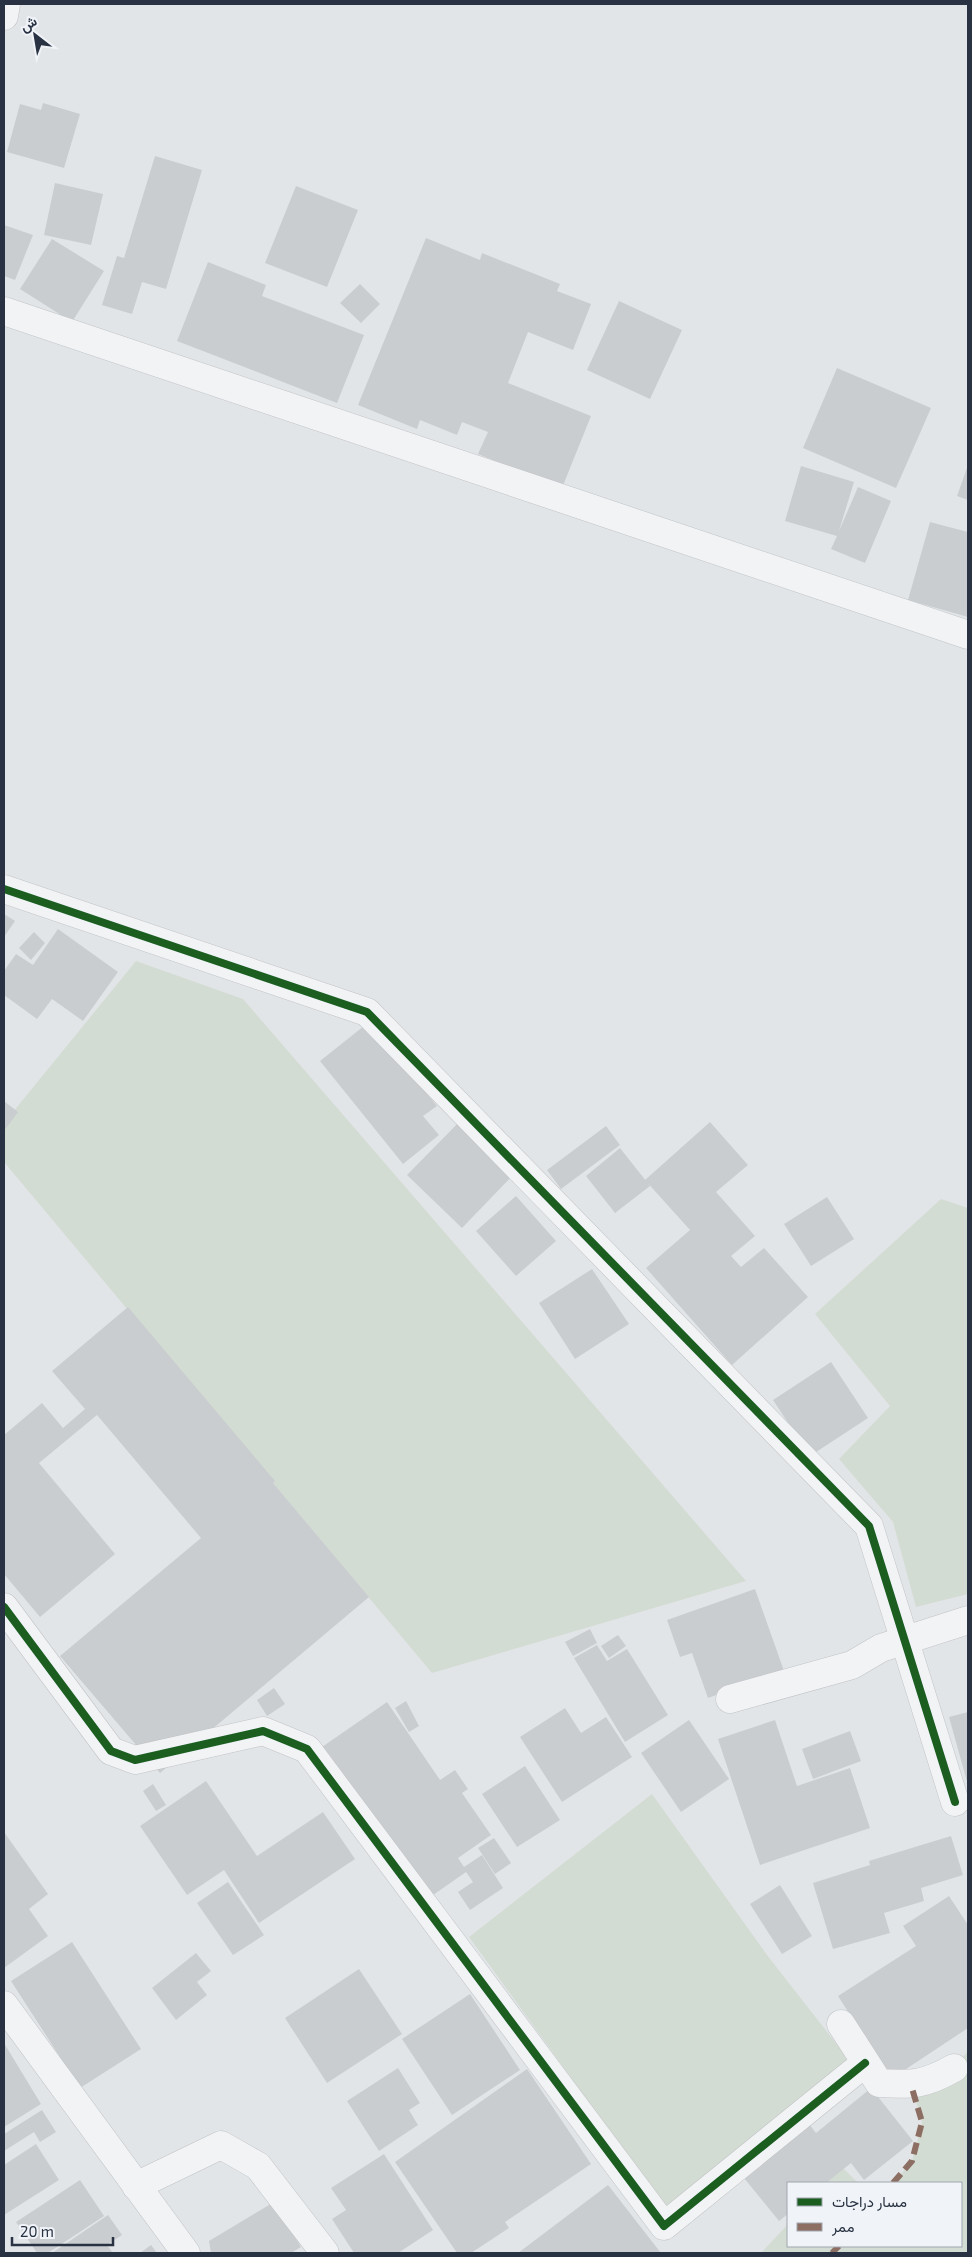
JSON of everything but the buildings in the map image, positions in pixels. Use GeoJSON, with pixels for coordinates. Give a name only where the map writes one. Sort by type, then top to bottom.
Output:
{"type":"FeatureCollection","features":[{"type":"Feature","properties":{"kind":"street"},"geometry":{"type":"LineString","coordinates":[[4,16],[6,4]]}},
{"type":"Feature","properties":{"kind":"street"},"geometry":{"type":"LineString","coordinates":[[4,311],[968,635]]}},
{"type":"Feature","properties":{"kind":"street"},"geometry":{"type":"LineString","coordinates":[[4,888],[367,1012],[869,1526],[955,1802]]}},
{"type":"Feature","properties":{"kind":"street"},"geometry":{"type":"LineString","coordinates":[[4,1606],[111,1751],[135,1760],[263,1731],[307,1749],[664,2226],[866,2063]]}},
{"type":"Feature","properties":{"kind":"street"},"geometry":{"type":"LineString","coordinates":[[730,1699],[852,1665],[881,1648],[968,1620]]}},
{"type":"Feature","properties":{"kind":"street"},"geometry":{"type":"LineString","coordinates":[[4,2005],[186,2253]]}},
{"type":"Feature","properties":{"kind":"street"},"geometry":{"type":"LineString","coordinates":[[840,2024],[879,2083],[911,2084],[933,2080],[954,2068]]}},
{"type":"Feature","properties":{"kind":"street"},"geometry":{"type":"LineString","coordinates":[[136,2186],[221,2146],[258,2166],[325,2253]]}},
{"type":"Feature","properties":{"kind":"shaded area"},"geometry":{"type":"Polygon","coordinates":[[[136,961],[243,999],[746,1581],[432,1673],[4,1162],[4,1123],[136,961]]]}},
{"type":"Feature","properties":{"kind":"shaded area"},"geometry":{"type":"Polygon","coordinates":[[[941,1199],[968,1208],[968,1594],[916,1607],[893,1522],[839,1459],[890,1406],[815,1314],[941,1199]]]}},
{"type":"Feature","properties":{"kind":"shaded area"},"geometry":{"type":"Polygon","coordinates":[[[652,1794],[767,1955],[849,2060],[667,2210],[469,1937],[652,1794]]]}},
{"type":"Feature","properties":{"kind":"shaded area"},"geometry":{"type":"Polygon","coordinates":[[[968,2051],[968,2253],[761,2253],[787,2225],[787,2247],[962,2247],[962,2182],[894,2182],[912,2161],[922,2122],[911,2085],[954,2068],[968,2051]]]}},
{"type":"Feature","properties":{"kind":"shaded area"},"geometry":{"type":"Polygon","coordinates":[[[841,2166],[857,2182],[826,2182],[841,2166]]]}},
{"type":"Feature","properties":{"kind":"marked path"},"geometry":{"type":"LineString","coordinates":[[894,2182],[912,2161],[922,2122],[911,2085]]}},
{"type":"Feature","properties":{"kind":"marked path"},"geometry":{"type":"LineString","coordinates":[[832,2253],[838,2247]]}},
{"type":"Feature","properties":{"kind":"cycle path"},"geometry":{"type":"LineString","coordinates":[[4,889],[367,1012],[869,1526],[955,1802]]}},
{"type":"Feature","properties":{"kind":"cycle path"},"geometry":{"type":"LineString","coordinates":[[4,1607],[111,1751],[135,1760],[263,1731],[307,1749],[664,2226],[865,2063]]}}]}
